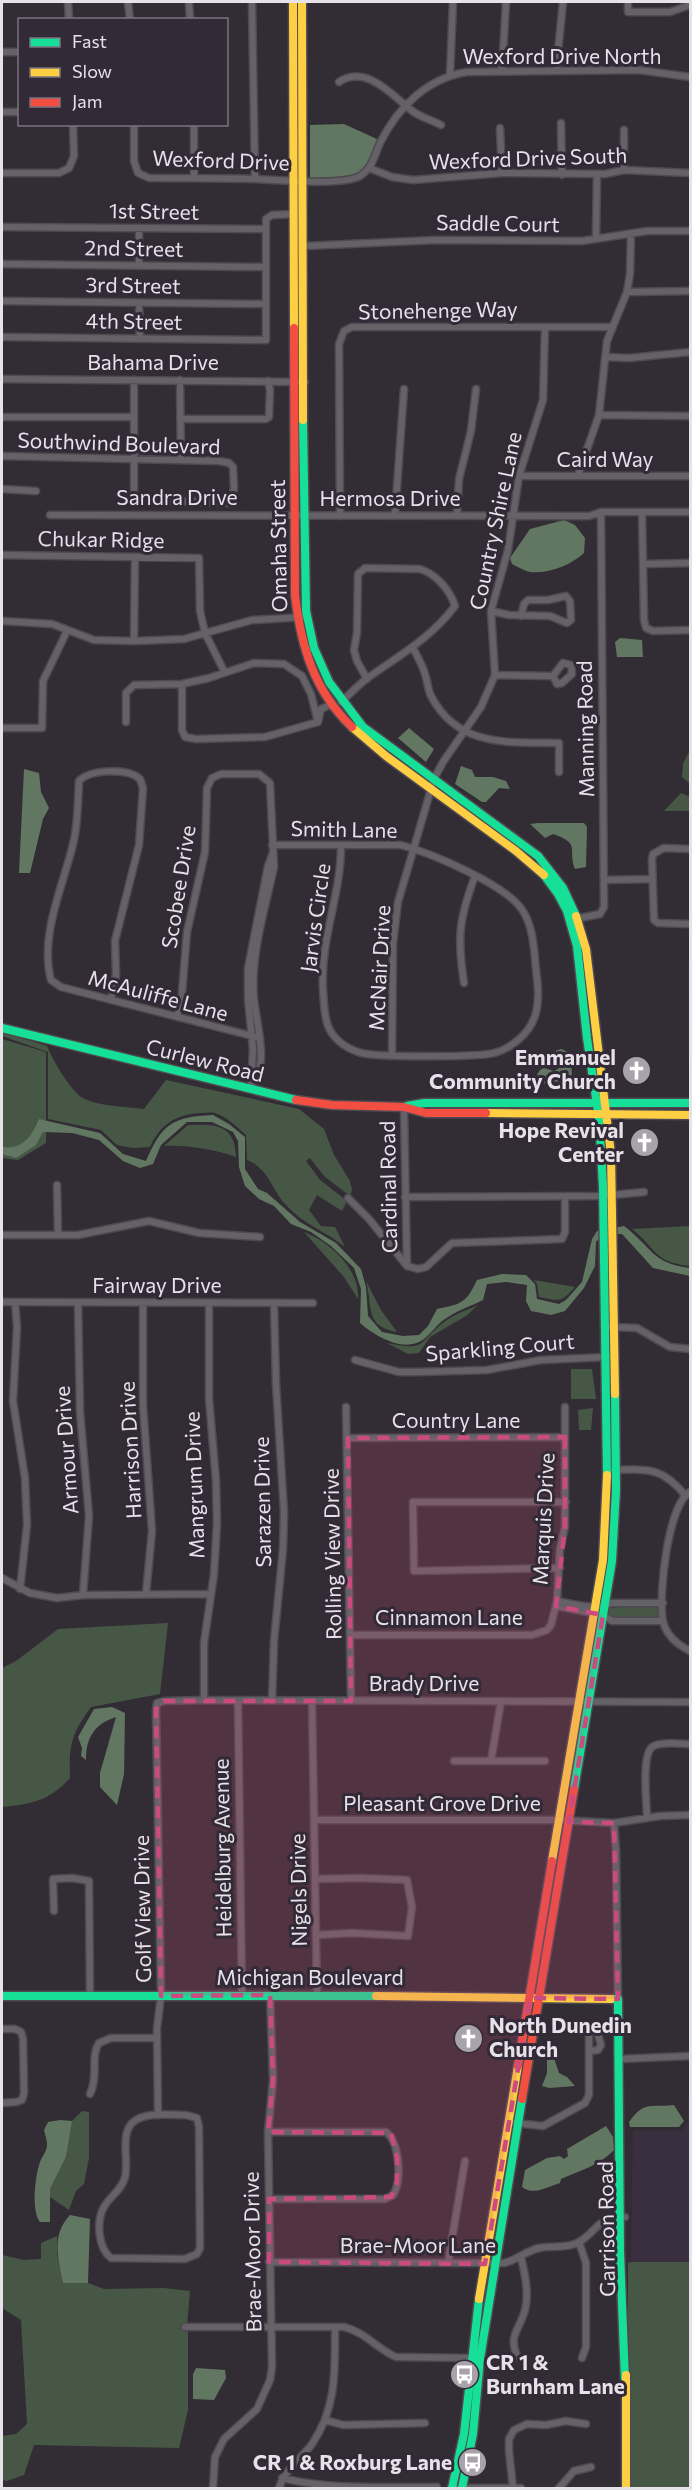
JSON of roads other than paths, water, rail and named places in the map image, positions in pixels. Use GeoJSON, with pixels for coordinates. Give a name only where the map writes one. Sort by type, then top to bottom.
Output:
{"type":"FeatureCollection","features":[{"type":"Feature","properties":{"kind":"main road","name":"Omaha Street"},"geometry":{"type":"LineString","coordinates":[[293,2],[299,181],[304,246],[300,382],[300,515],[301,617],[307,660],[330,705],[359,735],[532,863],[553,886],[574,919],[612,1177],[603,1221],[603,1258],[609,1327]]}},
{"type":"Feature","properties":{"kind":"main road","name":"Omaha Street"},"geometry":{"type":"LineString","coordinates":[[300,382],[294,214],[299,181],[302,2]]}},
{"type":"Feature","properties":{"kind":"main road","name":"Omaha Street"},"geometry":{"type":"LineString","coordinates":[[301,617],[319,664],[341,702],[375,737],[538,856],[557,877],[586,949],[601,1107],[600,1127],[608,1195]]}},
{"type":"Feature","properties":{"kind":"main road","name":"Curlew Road"},"geometry":{"type":"LineString","coordinates":[[2,1028],[251,1088],[332,1105],[404,1107],[424,1103],[601,1107],[619,1114],[690,1115]]}},
{"type":"Feature","properties":{"kind":"main road","name":"Curlew Road"},"geometry":{"type":"LineString","coordinates":[[404,1107],[426,1113],[486,1113],[690,1103]]}},
{"type":"Feature","properties":{"kind":"main road"},"geometry":{"type":"LineString","coordinates":[[612,1177],[616,1165],[614,1125],[619,1114]]}},
{"type":"Feature","properties":{"kind":"main road"},"geometry":{"type":"LineString","coordinates":[[452,2488],[464,2434],[513,2122],[600,1610],[615,1538],[609,1357],[612,1216],[608,1195]]}},
{"type":"Feature","properties":{"kind":"main road","name":"Michigan Boulevard"},"geometry":{"type":"LineString","coordinates":[[2,1996],[318,1995],[618,1999]]}},
{"type":"Feature","properties":{"kind":"main road","name":"Garrison Road"},"geometry":{"type":"LineString","coordinates":[[618,1999],[619,2078],[622,2090],[626,2488]]}},
{"type":"Feature","properties":{"kind":"main road"},"geometry":{"type":"LineString","coordinates":[[462,2488],[474,2428],[475,2359]]}},
{"type":"Feature","properties":{"kind":"street"},"geometry":{"type":"LineString","coordinates":[[68,2],[69,18]]}},
{"type":"Feature","properties":{"kind":"street"},"geometry":{"type":"LineString","coordinates":[[128,2],[130,18]]}},
{"type":"Feature","properties":{"kind":"street"},"geometry":{"type":"LineString","coordinates":[[189,2],[190,18]]}},
{"type":"Feature","properties":{"kind":"street"},"geometry":{"type":"LineString","coordinates":[[252,2],[255,179]]}},
{"type":"Feature","properties":{"kind":"street"},"geometry":{"type":"LineString","coordinates":[[450,75],[453,48],[453,2]]}},
{"type":"Feature","properties":{"kind":"street"},"geometry":{"type":"LineString","coordinates":[[502,71],[506,2]]}},
{"type":"Feature","properties":{"kind":"street"},"geometry":{"type":"LineString","coordinates":[[556,71],[564,2]]}},
{"type":"Feature","properties":{"kind":"street"},"geometry":{"type":"LineString","coordinates":[[628,2],[628,12],[670,12],[690,5]]}},
{"type":"Feature","properties":{"kind":"street"},"geometry":{"type":"LineString","coordinates":[[2,52],[18,52]]}},
{"type":"Feature","properties":{"kind":"street","name":"Wexford Drive North"},"geometry":{"type":"LineString","coordinates":[[369,168],[381,141],[407,104],[429,85],[450,75],[502,71],[639,70],[690,77]]}},
{"type":"Feature","properties":{"kind":"street"},"geometry":{"type":"LineString","coordinates":[[339,82],[344,78],[373,79],[407,104],[411,110],[441,125]]}},
{"type":"Feature","properties":{"kind":"street"},"geometry":{"type":"LineString","coordinates":[[2,112],[18,112]]}},
{"type":"Feature","properties":{"kind":"street"},"geometry":{"type":"LineString","coordinates":[[561,123],[562,175]]}},
{"type":"Feature","properties":{"kind":"street"},"geometry":{"type":"LineString","coordinates":[[2,173],[59,173],[69,168],[74,156],[73,126]]}},
{"type":"Feature","properties":{"kind":"street","name":"Wexford Drive"},"geometry":{"type":"LineString","coordinates":[[134,126],[134,161],[138,173],[149,178],[299,181]]}},
{"type":"Feature","properties":{"kind":"street"},"geometry":{"type":"LineString","coordinates":[[194,126],[194,178]]}},
{"type":"Feature","properties":{"kind":"street"},"geometry":{"type":"LineString","coordinates":[[500,128],[501,173]]}},
{"type":"Feature","properties":{"kind":"street"},"geometry":{"type":"LineString","coordinates":[[624,130],[624,170]]}},
{"type":"Feature","properties":{"kind":"street"},"geometry":{"type":"LineString","coordinates":[[299,181],[350,179],[359,176],[369,168]]}},
{"type":"Feature","properties":{"kind":"street","name":"Wexford Drive South"},"geometry":{"type":"LineString","coordinates":[[369,168],[392,177],[413,180],[501,173],[562,175],[597,174],[624,170],[690,173]]}},
{"type":"Feature","properties":{"kind":"street"},"geometry":{"type":"LineString","coordinates":[[596,238],[597,174]]}},
{"type":"Feature","properties":{"kind":"street"},"geometry":{"type":"LineString","coordinates":[[265,304],[265,224],[268,216],[294,214]]}},
{"type":"Feature","properties":{"kind":"street","name":"1st Street"},"geometry":{"type":"LineString","coordinates":[[2,227],[266,229]]}},
{"type":"Feature","properties":{"kind":"street"},"geometry":{"type":"LineString","coordinates":[[139,228],[139,266]]}},
{"type":"Feature","properties":{"kind":"street","name":"Saddle Court"},"geometry":{"type":"LineString","coordinates":[[304,246],[436,240],[574,241],[648,231],[690,231]]}},
{"type":"Feature","properties":{"kind":"street"},"geometry":{"type":"LineString","coordinates":[[578,475],[599,415],[605,357],[611,327],[627,292],[630,274],[630,234]]}},
{"type":"Feature","properties":{"kind":"street","name":"2nd Street"},"geometry":{"type":"LineString","coordinates":[[2,264],[266,267]]}},
{"type":"Feature","properties":{"kind":"street"},"geometry":{"type":"LineString","coordinates":[[627,292],[690,291]]}},
{"type":"Feature","properties":{"kind":"street","name":"3rd Street"},"geometry":{"type":"LineString","coordinates":[[2,301],[265,304]]}},
{"type":"Feature","properties":{"kind":"street"},"geometry":{"type":"LineString","coordinates":[[140,303],[140,339]]}},
{"type":"Feature","properties":{"kind":"street","name":"4th Street"},"geometry":{"type":"LineString","coordinates":[[2,337],[266,340],[265,304]]}},
{"type":"Feature","properties":{"kind":"street","name":"Stonehenge Way"},"geometry":{"type":"LineString","coordinates":[[340,516],[339,344],[344,331],[352,327],[611,327]]}},
{"type":"Feature","properties":{"kind":"street","name":"Country Shire Lane"},"geometry":{"type":"LineString","coordinates":[[434,779],[481,706],[495,675],[491,610],[504,568],[519,476],[543,400],[545,327]]}},
{"type":"Feature","properties":{"kind":"street"},"geometry":{"type":"LineString","coordinates":[[605,357],[629,358],[690,352]]}},
{"type":"Feature","properties":{"kind":"street","name":"Bahama Drive"},"geometry":{"type":"LineString","coordinates":[[2,379],[300,382]]}},
{"type":"Feature","properties":{"kind":"street"},"geometry":{"type":"LineString","coordinates":[[134,380],[134,494],[138,500],[232,503],[242,515]]}},
{"type":"Feature","properties":{"kind":"street"},"geometry":{"type":"LineString","coordinates":[[180,380],[181,460]]}},
{"type":"Feature","properties":{"kind":"street"},"geometry":{"type":"LineString","coordinates":[[181,418],[266,420],[270,409],[268,381]]}},
{"type":"Feature","properties":{"kind":"street"},"geometry":{"type":"LineString","coordinates":[[395,515],[404,388]]}},
{"type":"Feature","properties":{"kind":"street"},"geometry":{"type":"LineString","coordinates":[[457,515],[459,479],[471,430],[476,389]]}},
{"type":"Feature","properties":{"kind":"street"},"geometry":{"type":"LineString","coordinates":[[599,415],[690,416]]}},
{"type":"Feature","properties":{"kind":"street"},"geometry":{"type":"LineString","coordinates":[[2,417],[134,417]]}},
{"type":"Feature","properties":{"kind":"street","name":"Southwind Boulevard"},"geometry":{"type":"LineString","coordinates":[[2,456],[229,463],[233,467],[232,503]]}},
{"type":"Feature","properties":{"kind":"street","name":"Caird Way"},"geometry":{"type":"LineString","coordinates":[[519,476],[690,476]]}},
{"type":"Feature","properties":{"kind":"street"},"geometry":{"type":"LineString","coordinates":[[2,489],[36,490]]}},
{"type":"Feature","properties":{"kind":"street","name":"Hermosa Drive"},"geometry":{"type":"LineString","coordinates":[[300,515],[589,516],[600,512],[690,512]]}},
{"type":"Feature","properties":{"kind":"street","name":"Manning Road"},"geometry":{"type":"LineString","coordinates":[[574,919],[600,914],[604,907],[600,512]]}},
{"type":"Feature","properties":{"kind":"street"},"geometry":{"type":"LineString","coordinates":[[642,512],[646,628],[652,631],[690,630]]}},
{"type":"Feature","properties":{"kind":"street","name":"Sandra Drive"},"geometry":{"type":"LineString","coordinates":[[50,515],[300,515]]}},
{"type":"Feature","properties":{"kind":"street","name":"Chukar Ridge"},"geometry":{"type":"LineString","coordinates":[[2,555],[199,558],[200,611],[205,633]]}},
{"type":"Feature","properties":{"kind":"street"},"geometry":{"type":"LineString","coordinates":[[134,641],[135,557]]}},
{"type":"Feature","properties":{"kind":"street"},"geometry":{"type":"LineString","coordinates":[[644,564],[690,563]]}},
{"type":"Feature","properties":{"kind":"street"},"geometry":{"type":"LineString","coordinates":[[341,702],[367,679],[413,648],[444,620],[454,606],[452,598],[434,575],[420,569],[361,570],[358,574],[357,633],[354,650],[367,679]]}},
{"type":"Feature","properties":{"kind":"street"},"geometry":{"type":"LineString","coordinates":[[491,610],[521,616],[550,616],[567,623],[570,620],[570,601],[566,596],[548,600],[528,600],[524,604],[521,616]]}},
{"type":"Feature","properties":{"kind":"street"},"geometry":{"type":"LineString","coordinates":[[2,621],[52,624],[94,640],[134,641],[184,639],[252,620],[301,617]]}},
{"type":"Feature","properties":{"kind":"street"},"geometry":{"type":"LineString","coordinates":[[2,728],[42,728],[43,681],[67,631]]}},
{"type":"Feature","properties":{"kind":"street"},"geometry":{"type":"LineString","coordinates":[[205,633],[224,671]]}},
{"type":"Feature","properties":{"kind":"street"},"geometry":{"type":"LineString","coordinates":[[413,648],[425,675],[429,693],[440,710],[464,731],[499,742],[559,743],[559,772]]}},
{"type":"Feature","properties":{"kind":"street"},"geometry":{"type":"LineString","coordinates":[[126,722],[126,693],[134,685],[182,684],[209,678],[224,671],[254,663],[284,664],[302,676],[311,694],[318,722]]}},
{"type":"Feature","properties":{"kind":"street"},"geometry":{"type":"LineString","coordinates":[[495,675],[553,676]]}},
{"type":"Feature","properties":{"kind":"street"},"geometry":{"type":"LineString","coordinates":[[182,684],[182,730],[185,736],[196,739],[247,739],[265,737],[318,722]]}},
{"type":"Feature","properties":{"kind":"street"},"geometry":{"type":"LineString","coordinates":[[318,722],[321,709],[330,705]]}},
{"type":"Feature","properties":{"kind":"street","name":"McAuliffe Lane"},"geometry":{"type":"LineString","coordinates":[[111,1000],[116,975],[115,942],[139,845],[143,788],[136,775],[111,772],[89,773],[79,780],[74,838],[53,917],[48,949],[51,980],[61,987],[256,1038]]}},
{"type":"Feature","properties":{"kind":"street","name":"Scobee Drive"},"geometry":{"type":"LineString","coordinates":[[177,1017],[182,993],[187,932],[205,852],[207,788],[212,778],[221,774],[259,774],[267,778],[272,789],[272,845]]}},
{"type":"Feature","properties":{"kind":"street","name":"Smith Lane"},"geometry":{"type":"LineString","coordinates":[[272,845],[401,845],[413,849],[434,779]]}},
{"type":"Feature","properties":{"kind":"street"},"geometry":{"type":"LineString","coordinates":[[251,1088],[258,1078],[259,1071],[251,1000],[252,964],[266,891],[274,867],[272,845]]}},
{"type":"Feature","properties":{"kind":"street","name":"Jarvis Circle"},"geometry":{"type":"LineString","coordinates":[[341,846],[340,872],[322,960],[325,1017],[332,1034],[345,1047],[370,1055],[485,1055],[509,1048],[520,1039],[532,1023],[539,1002],[532,937],[527,918],[522,909],[505,892],[476,876],[413,849]]}},
{"type":"Feature","properties":{"kind":"street","name":"McNair Drive"},"geometry":{"type":"LineString","coordinates":[[392,1055],[394,930],[400,892],[413,849]]}},
{"type":"Feature","properties":{"kind":"street"},"geometry":{"type":"LineString","coordinates":[[690,849],[657,850],[652,854],[654,920],[658,923],[690,924]]}},
{"type":"Feature","properties":{"kind":"street"},"geometry":{"type":"LineString","coordinates":[[464,983],[459,934],[465,903],[476,876]]}},
{"type":"Feature","properties":{"kind":"street"},"geometry":{"type":"LineString","coordinates":[[604,880],[652,879]]}},
{"type":"Feature","properties":{"kind":"street","name":"Cardinal Road"},"geometry":{"type":"LineString","coordinates":[[404,1107],[407,1266]]}},
{"type":"Feature","properties":{"kind":"street"},"geometry":{"type":"LineString","coordinates":[[57,1185],[58,1235]]}},
{"type":"Feature","properties":{"kind":"street"},"geometry":{"type":"LineString","coordinates":[[405,1197],[565,1197],[644,1192]]}},
{"type":"Feature","properties":{"kind":"street"},"geometry":{"type":"LineString","coordinates":[[348,1198],[369,1219],[407,1266],[418,1269],[426,1267],[452,1243],[562,1239],[565,1232],[565,1197]]}},
{"type":"Feature","properties":{"kind":"street"},"geometry":{"type":"LineString","coordinates":[[2,1235],[96,1232],[149,1221],[199,1233],[260,1237]]}},
{"type":"Feature","properties":{"kind":"street","name":"Fairway Drive"},"geometry":{"type":"LineString","coordinates":[[2,1302],[313,1303]]}},
{"type":"Feature","properties":{"kind":"street"},"geometry":{"type":"LineString","coordinates":[[15,1302],[17,1328],[13,1401],[24,1472],[27,1525],[20,1589]]}},
{"type":"Feature","properties":{"kind":"street","name":"Armour Drive"},"geometry":{"type":"LineString","coordinates":[[78,1303],[80,1412],[89,1515],[83,1594]]}},
{"type":"Feature","properties":{"kind":"street","name":"Harrison Drive"},"geometry":{"type":"LineString","coordinates":[[143,1303],[143,1405],[152,1531],[146,1594]]}},
{"type":"Feature","properties":{"kind":"street","name":"Mangrum Drive"},"geometry":{"type":"LineString","coordinates":[[204,1701],[204,1643],[214,1574],[217,1523],[216,1481],[208,1398],[209,1303]]}},
{"type":"Feature","properties":{"kind":"street","name":"Sarazen Drive"},"geometry":{"type":"LineString","coordinates":[[272,1701],[274,1641],[284,1512],[276,1384],[274,1303]]}},
{"type":"Feature","properties":{"kind":"street"},"geometry":{"type":"LineString","coordinates":[[609,1327],[637,1328],[670,1347],[690,1349]]}},
{"type":"Feature","properties":{"kind":"street","name":"Sparkling Court"},"geometry":{"type":"LineString","coordinates":[[355,1359],[399,1372],[417,1372],[487,1370],[541,1360],[609,1357]]}},
{"type":"Feature","properties":{"kind":"street","name":"Rolling View Drive"},"geometry":{"type":"LineString","coordinates":[[346,1407],[351,1701]]}},
{"type":"Feature","properties":{"kind":"street","name":"Marquis Drive"},"geometry":{"type":"LineString","coordinates":[[547,1630],[551,1625],[556,1604],[566,1502],[565,1407]]}},
{"type":"Feature","properties":{"kind":"street","name":"Country Lane"},"geometry":{"type":"LineString","coordinates":[[348,1438],[565,1437]]}},
{"type":"Feature","properties":{"kind":"street"},"geometry":{"type":"LineString","coordinates":[[611,1470],[644,1470],[662,1473],[688,1493],[678,1506],[667,1547],[664,1567],[663,1621],[674,1639],[690,1651]]}},
{"type":"Feature","properties":{"kind":"street"},"geometry":{"type":"LineString","coordinates":[[560,1568],[414,1570],[413,1502],[566,1502]]}},
{"type":"Feature","properties":{"kind":"street"},"geometry":{"type":"LineString","coordinates":[[2,1578],[20,1589],[57,1598],[83,1594],[211,1594]]}},
{"type":"Feature","properties":{"kind":"street"},"geometry":{"type":"LineString","coordinates":[[600,1610],[611,1603],[663,1603]]}},
{"type":"Feature","properties":{"kind":"street"},"geometry":{"type":"LineString","coordinates":[[556,1604],[600,1610],[612,1621],[663,1621]]}},
{"type":"Feature","properties":{"kind":"street","name":"Cinnamon Lane"},"geometry":{"type":"LineString","coordinates":[[350,1635],[532,1635],[547,1630]]}},
{"type":"Feature","properties":{"kind":"street","name":"Brady Drive"},"geometry":{"type":"LineString","coordinates":[[158,1703],[164,1701],[690,1702]]}},
{"type":"Feature","properties":{"kind":"street","name":"Heidelburg Avenue"},"geometry":{"type":"LineString","coordinates":[[238,1701],[242,1995]]}},
{"type":"Feature","properties":{"kind":"street","name":"Nigels Drive"},"geometry":{"type":"LineString","coordinates":[[312,1701],[318,1995]]}},
{"type":"Feature","properties":{"kind":"street"},"geometry":{"type":"LineString","coordinates":[[490,1761],[501,1701]]}},
{"type":"Feature","properties":{"kind":"street","name":"Golf View Drive"},"geometry":{"type":"LineString","coordinates":[[158,1703],[156,1709],[160,1996],[157,2038],[158,2115]]}},
{"type":"Feature","properties":{"kind":"street"},"geometry":{"type":"LineString","coordinates":[[647,1818],[646,1768],[650,1749],[657,1745],[690,1744]]}},
{"type":"Feature","properties":{"kind":"street"},"geometry":{"type":"LineString","coordinates":[[454,1761],[545,1761]]}},
{"type":"Feature","properties":{"kind":"street","name":"Pleasant Grove Drive"},"geometry":{"type":"LineString","coordinates":[[314,1820],[614,1823],[690,1815]]}},
{"type":"Feature","properties":{"kind":"street","name":"Garrison Road"},"geometry":{"type":"LineString","coordinates":[[614,1823],[618,1999]]}},
{"type":"Feature","properties":{"kind":"street"},"geometry":{"type":"LineString","coordinates":[[54,1911],[53,1880],[72,1878],[89,1881],[90,1996]]}},
{"type":"Feature","properties":{"kind":"street"},"geometry":{"type":"LineString","coordinates":[[316,1879],[407,1880],[412,1906],[408,1936],[352,1933],[316,1935]]}},
{"type":"Feature","properties":{"kind":"street","name":"Brae-Moor Drive"},"geometry":{"type":"LineString","coordinates":[[213,2488],[215,2457],[224,2439],[257,2409],[270,2380],[272,2367],[268,2132],[273,2080],[270,1995]]}},
{"type":"Feature","properties":{"kind":"street"},"geometry":{"type":"LineString","coordinates":[[2,2030],[15,2029],[21,2032],[24,2093],[22,2100],[2,2103]]}},
{"type":"Feature","properties":{"kind":"street"},"geometry":{"type":"LineString","coordinates":[[90,2094],[95,2079],[95,2055],[99,2043],[111,2038],[157,2038]]}},
{"type":"Feature","properties":{"kind":"street"},"geometry":{"type":"LineString","coordinates":[[513,2122],[543,2126],[585,2103],[589,2096],[589,2051]]}},
{"type":"Feature","properties":{"kind":"street"},"geometry":{"type":"LineString","coordinates":[[619,2059],[690,2056]]}},
{"type":"Feature","properties":{"kind":"street"},"geometry":{"type":"LineString","coordinates":[[158,2115],[192,2116],[199,2122],[200,2248],[197,2254],[185,2259],[111,2258],[102,2249],[101,2217],[104,2206],[121,2187],[126,2176],[128,2130],[138,2118],[158,2115]]}},
{"type":"Feature","properties":{"kind":"street"},"geometry":{"type":"LineString","coordinates":[[268,2132],[386,2132],[392,2139],[397,2158],[398,2182],[393,2195],[385,2199],[269,2199]]}},
{"type":"Feature","properties":{"kind":"street"},"geometry":{"type":"LineString","coordinates":[[448,2263],[465,2161]]}},
{"type":"Feature","properties":{"kind":"street"},"geometry":{"type":"LineString","coordinates":[[582,2358],[586,2347],[586,2263],[579,2242],[605,2219],[622,2217]]}},
{"type":"Feature","properties":{"kind":"street","name":"Brae-Moor Lane"},"geometry":{"type":"LineString","coordinates":[[269,2262],[490,2264],[521,2258],[535,2249],[571,2246],[579,2242]]}},
{"type":"Feature","properties":{"kind":"street"},"geometry":{"type":"LineString","coordinates":[[517,2356],[513,2340],[526,2306],[525,2276],[521,2258]]}},
{"type":"Feature","properties":{"kind":"street"},"geometry":{"type":"LineString","coordinates":[[185,2327],[354,2329],[396,2357],[475,2359]]}},
{"type":"Feature","properties":{"kind":"street"},"geometry":{"type":"LineString","coordinates":[[279,2488],[282,2478],[311,2445],[326,2420],[335,2379],[335,2327]]}},
{"type":"Feature","properties":{"kind":"street"},"geometry":{"type":"LineString","coordinates":[[326,2420],[343,2425],[425,2423]]}},
{"type":"Feature","properties":{"kind":"street"},"geometry":{"type":"LineString","coordinates":[[513,2488],[509,2439],[514,2430],[527,2424],[546,2425],[566,2421],[586,2424]]}},
{"type":"Feature","properties":{"kind":"street"},"geometry":{"type":"LineString","coordinates":[[559,2488],[574,2471],[591,2467]]}},
{"type":"Feature","properties":{"kind":"street"},"geometry":{"type":"LineString","coordinates":[[282,2478],[299,2484],[321,2487],[437,2487]]}},
{"type":"Feature","properties":{"kind":"street"},"geometry":{"type":"LineString","coordinates":[[452,2488],[521,2488]]}},
{"type":"Feature","properties":{"kind":"place","name":"Emmanuel Community Church"},"geometry":{"type":"Point","coordinates":[637,1070]}},
{"type":"Feature","properties":{"kind":"place","name":"Hope Revival Center"},"geometry":{"type":"Point","coordinates":[645,1143]}},
{"type":"Feature","properties":{"kind":"place","name":"North Dunedin Church"},"geometry":{"type":"Point","coordinates":[468,2038]}},
{"type":"Feature","properties":{"kind":"place","name":"CR 1 & Burnham Lane"},"geometry":{"type":"Point","coordinates":[465,2375]}},
{"type":"Feature","properties":{"kind":"place","name":"CR 1 & Roxburg Lane"},"geometry":{"type":"Point","coordinates":[473,2463]}}]}
